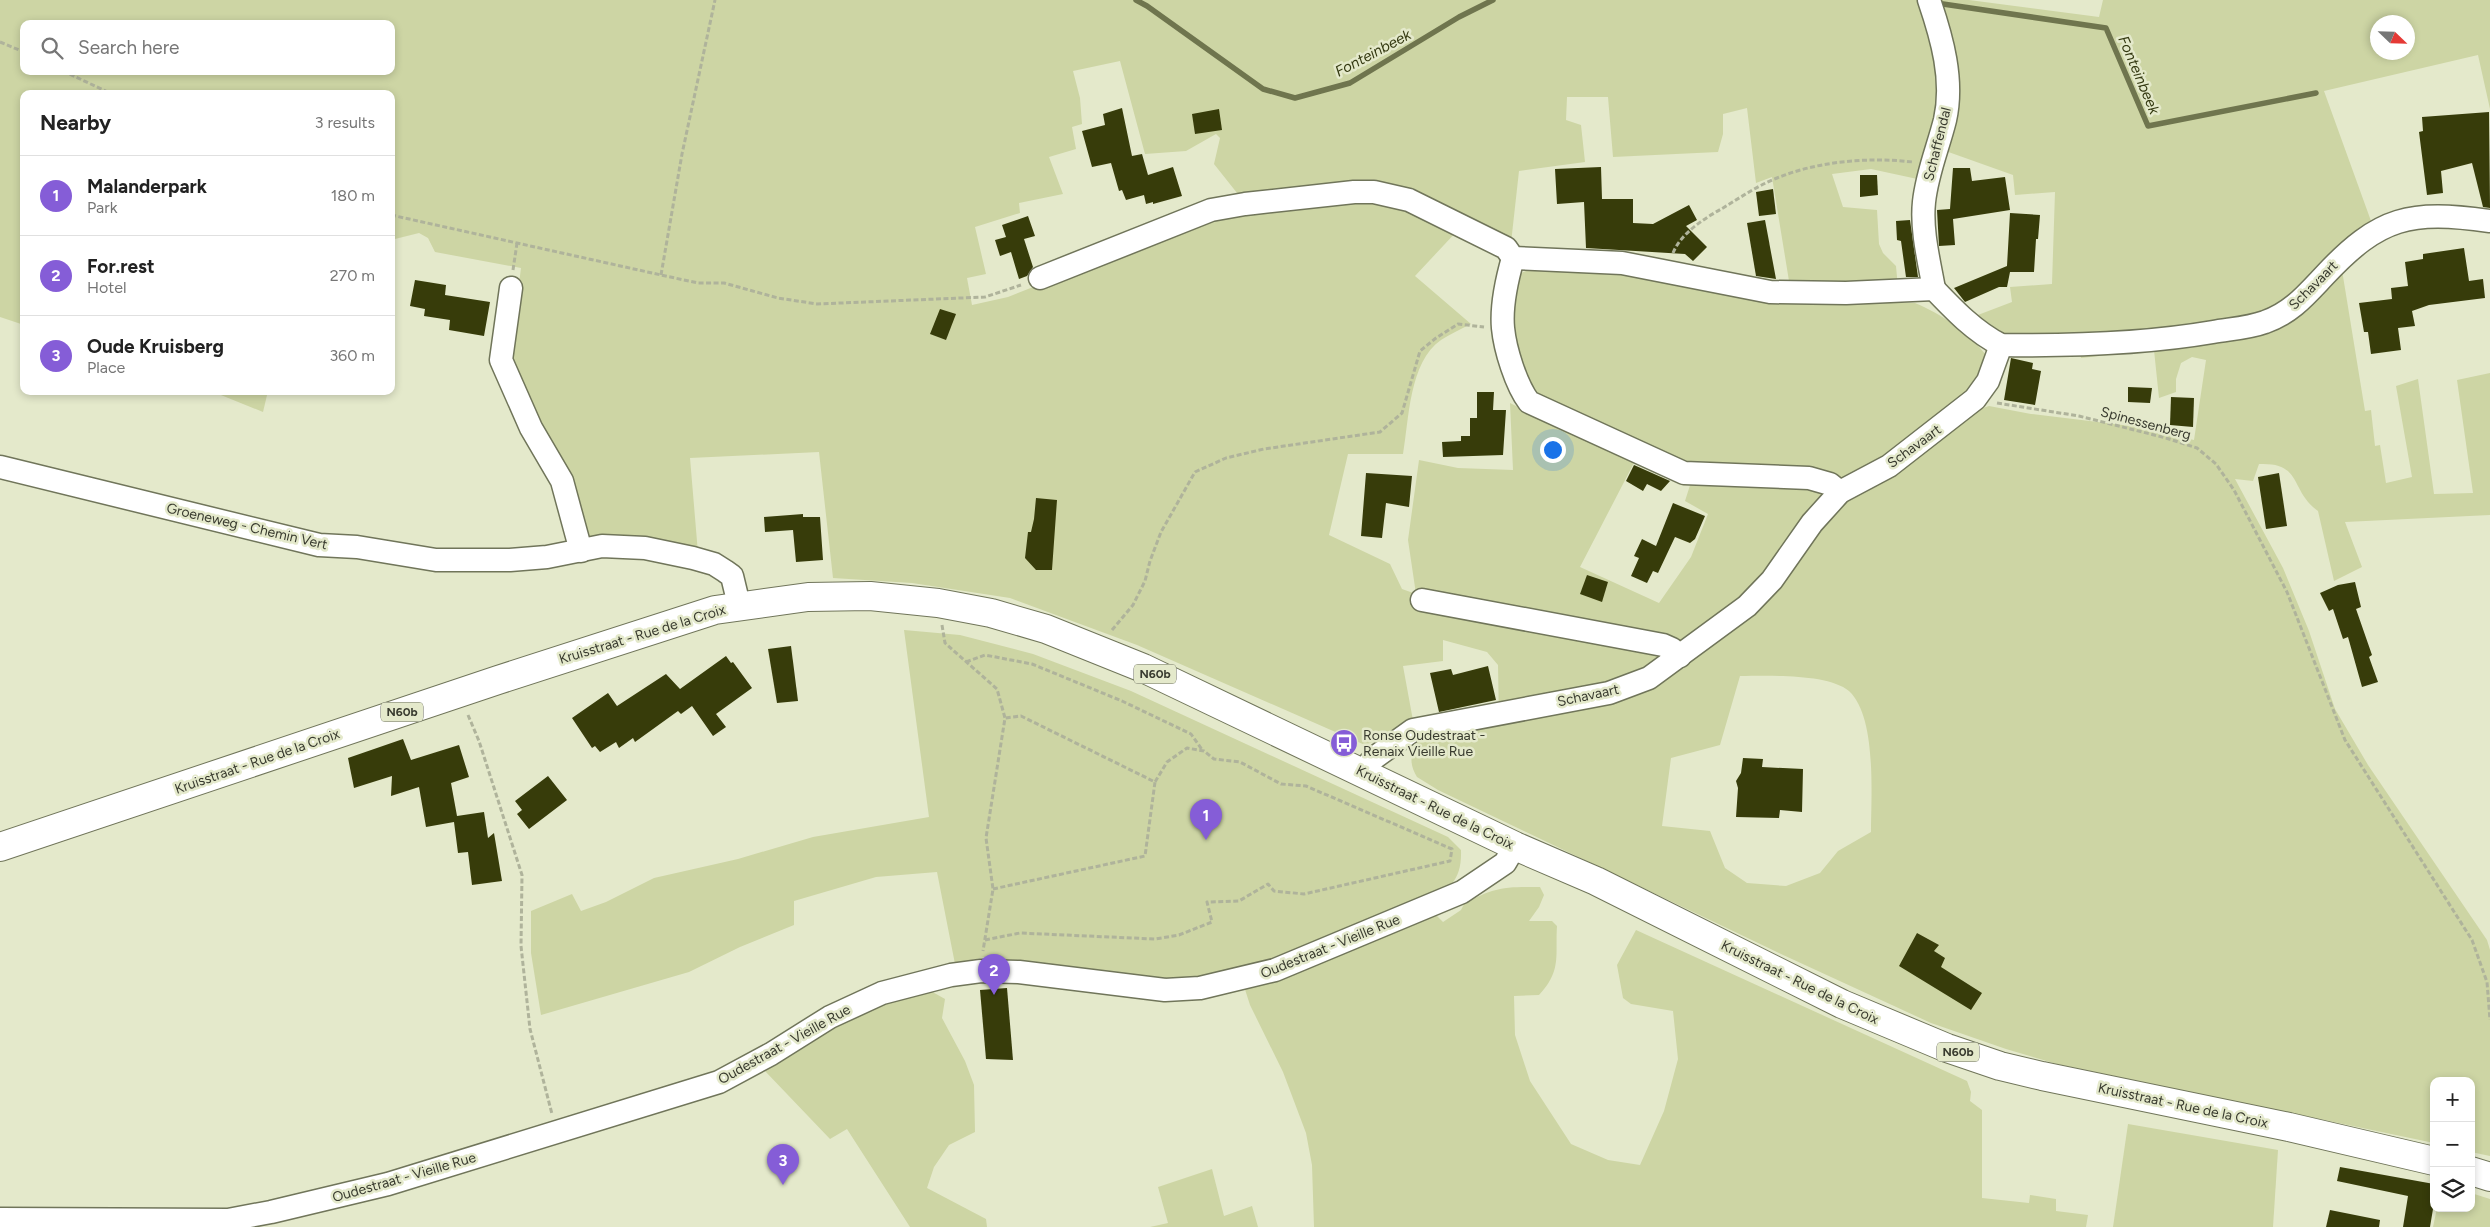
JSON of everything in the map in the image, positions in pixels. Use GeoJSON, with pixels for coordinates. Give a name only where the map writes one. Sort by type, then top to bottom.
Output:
{"type":"FeatureCollection","features":[{"type":"Feature","properties":{"kind":"main road","name":"Kruisstraat - Rue de la Croix"},"geometry":{"type":"LineString","coordinates":[[0,847],[458,693],[657,628],[739,605],[808,597],[870,596],[938,603],[1020,621],[1143,668],[1515,846],[1596,882],[1842,1004],[1947,1048],[2000,1066],[2042,1076],[2289,1127],[2430,1160]]}},
{"type":"Feature","properties":{"kind":"main road"},"geometry":{"type":"LineString","coordinates":[[2475,1172],[2490,1177]]}},
{"type":"Feature","properties":{"kind":"street","name":"Schaffendal"},"geometry":{"type":"LineString","coordinates":[[1929,0],[1940,36],[1948,78],[1945,120],[1930,166],[1923,204],[1925,239],[1934,289]]}},
{"type":"Feature","properties":{"kind":"street"},"geometry":{"type":"LineString","coordinates":[[1040,278],[1211,210],[1244,204],[1354,192],[1374,192],[1392,195],[1425,207],[1506,248],[1513,258],[1505,292],[1503,328],[1517,379],[1529,402],[1684,473],[1809,478],[1826,482],[1840,492]]}},
{"type":"Feature","properties":{"kind":"street","name":"Schavaart"},"geometry":{"type":"LineString","coordinates":[[1362,772],[1374,758],[1413,730],[1609,693],[1649,678],[1748,606],[1772,580],[1812,523],[1840,492],[1889,466],[1975,399],[1988,381],[2001,345],[2074,345],[2125,342],[2189,336],[2254,325],[2292,309],[2345,254],[2365,236],[2380,228],[2418,216],[2437,215],[2490,221]]}},
{"type":"Feature","properties":{"kind":"street"},"geometry":{"type":"LineString","coordinates":[[1513,258],[1622,263],[1770,292],[1846,293],[1934,289],[1959,314],[1991,340],[2001,345]]}},
{"type":"Feature","properties":{"kind":"street"},"geometry":{"type":"LineString","coordinates":[[511,288],[501,360],[531,428],[562,481],[581,551]]}},
{"type":"Feature","properties":{"kind":"street","name":"Groeneweg - Chemin Vert"},"geometry":{"type":"LineString","coordinates":[[0,467],[319,545],[356,547],[436,560],[510,560],[547,557],[602,546],[645,548],[714,564],[732,576],[739,605]]}},
{"type":"Feature","properties":{"kind":"street"},"geometry":{"type":"LineString","coordinates":[[1422,600],[1664,645],[1672,648],[1680,656]]}},
{"type":"Feature","properties":{"kind":"street","name":"Oudestraat - Vieille Rue"},"geometry":{"type":"LineString","coordinates":[[0,1219],[228,1220],[271,1212],[388,1184],[719,1082],[771,1054],[830,1017],[882,994],[951,975],[981,970],[1020,972],[1164,990],[1200,988],[1245,979],[1275,970],[1462,892],[1504,863],[1515,846]]}},
{"type":"Feature","properties":{"kind":"path"},"geometry":{"type":"LineString","coordinates":[[660,275],[682,154],[715,0]]}},
{"type":"Feature","properties":{"kind":"path"},"geometry":{"type":"LineString","coordinates":[[0,42],[20,50]]}},
{"type":"Feature","properties":{"kind":"path"},"geometry":{"type":"LineString","coordinates":[[72,75],[103,90]]}},
{"type":"Feature","properties":{"kind":"path"},"geometry":{"type":"LineString","coordinates":[[1668,271],[1673,251],[1684,236],[1698,224],[1747,192],[1777,177],[1824,165],[1869,159],[1930,166]]}},
{"type":"Feature","properties":{"kind":"path"},"geometry":{"type":"LineString","coordinates":[[395,215],[660,275],[698,283],[724,282],[778,298],[817,304],[986,297],[1040,278]]}},
{"type":"Feature","properties":{"kind":"path"},"geometry":{"type":"LineString","coordinates":[[511,288],[517,243]]}},
{"type":"Feature","properties":{"kind":"path"},"geometry":{"type":"LineString","coordinates":[[1099,650],[1116,622],[1133,605],[1146,581],[1150,561],[1161,532],[1195,472],[1226,458],[1264,449],[1380,432],[1402,414],[1420,351],[1458,324],[1503,328]]}},
{"type":"Feature","properties":{"kind":"path","name":"Spinessenberg"},"geometry":{"type":"LineString","coordinates":[[1975,399],[2079,416],[2197,448],[2216,464],[2238,498],[2287,592],[2345,740],[2472,940],[2487,982],[2490,1020]]}},
{"type":"Feature","properties":{"kind":"path"},"geometry":{"type":"LineString","coordinates":[[938,603],[945,643],[997,689],[1005,718],[986,838],[993,889],[981,970]]}},
{"type":"Feature","properties":{"kind":"path"},"geometry":{"type":"LineString","coordinates":[[966,662],[984,655],[1032,664],[1122,701],[1191,734],[1204,751],[1214,758],[1240,762],[1281,784],[1306,786],[1452,849],[1450,861],[1304,894],[1274,891],[1268,884],[1239,901],[1207,902],[1212,922],[1179,935],[1155,939],[1020,933],[985,940]]}},
{"type":"Feature","properties":{"kind":"path"},"geometry":{"type":"LineString","coordinates":[[458,693],[479,741],[522,875],[521,946],[530,1029],[556,1131]]}},
{"type":"Feature","properties":{"kind":"path"},"geometry":{"type":"LineString","coordinates":[[1005,718],[1021,716],[1155,782]]}},
{"type":"Feature","properties":{"kind":"path"},"geometry":{"type":"LineString","coordinates":[[993,889],[1145,856],[1155,782],[1166,762],[1187,748],[1204,751]]}},
{"type":"Feature","properties":{"kind":"green space"},"geometry":{"type":"Polygon","coordinates":[[[0,0],[1925,0],[1943,82],[1942,109],[1922,180],[1871,169],[1832,174],[1843,207],[1877,210],[1879,244],[1883,253],[1896,266],[1898,288],[1790,287],[1772,177],[1756,183],[1747,108],[1723,114],[1723,134],[1718,152],[1613,157],[1608,97],[1567,97],[1566,120],[1581,125],[1585,162],[1519,171],[1511,243],[1483,232],[1431,204],[1403,193],[1386,189],[1350,188],[1256,199],[1241,198],[1214,164],[1220,138],[1216,134],[1186,151],[1145,154],[1120,61],[1073,71],[1080,98],[1082,124],[1072,127],[1076,149],[1049,157],[1063,194],[1019,203],[1020,213],[975,227],[986,274],[967,278],[972,305],[1008,297],[1208,218],[1298,202],[1351,196],[1382,197],[1422,210],[1458,230],[1415,276],[1471,324],[1441,340],[1430,350],[1422,362],[1412,392],[1403,454],[1348,454],[1329,535],[1390,564],[1402,589],[1416,594],[1408,540],[1419,460],[1458,468],[1513,470],[1510,403],[1538,417],[1637,457],[1580,567],[1659,603],[1691,557],[1708,514],[1685,501],[1692,479],[1701,485],[1714,486],[1720,471],[1680,467],[1531,396],[1522,382],[1516,366],[1506,309],[1511,284],[1521,273],[1532,269],[1545,268],[1624,274],[1771,300],[1825,303],[1915,303],[1954,324],[1986,355],[1984,372],[1980,379],[1953,411],[1975,414],[1980,409],[1989,406],[2031,414],[2139,427],[2194,440],[2206,360],[2192,357],[2181,363],[2176,379],[2176,392],[2159,398],[2154,350],[2081,358],[2079,341],[2003,339],[1970,318],[2012,302],[2010,287],[2052,284],[2055,192],[2015,195],[2013,175],[1940,149],[1951,108],[1952,91],[1949,58],[1935,0],[1969,0],[2099,17],[2103,0],[2490,0],[2490,109],[2478,55],[2324,91],[2371,221],[2338,248],[2299,293],[2278,309],[2264,317],[2247,323],[2245,338],[2273,328],[2286,319],[2341,264],[2365,411],[2371,410],[2375,446],[2380,445],[2386,483],[2412,477],[2396,386],[2418,379],[2434,494],[2473,493],[2457,380],[2490,373],[2490,515],[2345,522],[2362,567],[2334,581],[2318,511],[2303,495],[2289,472],[2273,465],[2259,464],[2253,481],[2235,479],[2283,568],[2309,631],[2335,709],[2368,765],[2487,940],[2490,950],[2490,1156],[2475,1153],[2475,1077],[2430,1077],[2430,1142],[2057,1064],[2006,1049],[1931,1023],[1781,954],[1438,790],[1417,777],[1412,763],[1413,751],[1418,742],[1499,722],[1498,665],[1487,652],[1443,640],[1443,661],[1403,666],[1414,726],[1365,745],[1137,645],[1010,598],[912,583],[833,578],[819,452],[690,458],[698,553],[644,543],[617,541],[589,542],[572,490],[509,362],[521,268],[435,252],[428,238],[419,233],[395,239],[395,90],[20,90],[20,324],[0,317],[0,0]],[[1740,676],[1720,745],[1671,758],[1662,826],[1710,831],[1725,868],[1747,883],[1786,886],[1820,873],[1838,851],[1871,832],[1871,778],[1868,738],[1864,719],[1858,703],[1849,691],[1827,681],[1781,676],[1740,676]]]}},
{"type":"Feature","properties":{"kind":"green space"},"geometry":{"type":"Polygon","coordinates":[[[221,395],[267,395],[263,412],[221,395]]]}},
{"type":"Feature","properties":{"kind":"green space"},"geometry":{"type":"Polygon","coordinates":[[[904,630],[960,635],[1033,654],[1131,691],[1448,837],[1461,850],[1459,869],[1448,889],[1427,906],[1443,922],[1461,910],[1465,902],[1488,892],[1498,889],[1540,887],[1544,895],[1539,907],[1529,921],[1552,921],[1557,926],[1556,962],[1551,978],[1539,995],[1514,996],[1515,1035],[1530,1081],[1571,1144],[1608,1160],[1640,1165],[1664,1111],[1678,1059],[1673,1011],[1631,1004],[1623,998],[1617,965],[1636,930],[1967,1081],[1971,1092],[1970,1101],[1982,1110],[1982,1198],[2029,1203],[2030,1195],[2056,1199],[2056,1211],[2088,1215],[2086,1227],[1314,1227],[1312,1165],[1306,1133],[1283,1072],[1250,1005],[1241,977],[1171,979],[1071,971],[989,956],[955,964],[937,872],[876,877],[794,901],[794,925],[740,947],[689,972],[541,1015],[531,953],[531,911],[572,894],[581,911],[606,902],[654,878],[738,859],[813,837],[929,817],[904,630]]]}},
{"type":"Feature","properties":{"kind":"green space"},"geometry":{"type":"Polygon","coordinates":[[[929,990],[945,999],[942,1018],[965,1061],[974,1085],[975,1132],[949,1145],[934,1167],[927,1188],[986,1219],[987,1227],[910,1227],[847,1129],[830,1139],[765,1071],[773,1058],[886,1001],[929,990]]]}},
{"type":"Feature","properties":{"kind":"green space"},"geometry":{"type":"Polygon","coordinates":[[[2128,1124],[2278,1150],[2273,1227],[2113,1227],[2128,1124]]]}},
{"type":"Feature","properties":{"kind":"green space"},"geometry":{"type":"Polygon","coordinates":[[[1212,1169],[1224,1216],[1252,1206],[1258,1227],[1150,1227],[1168,1223],[1158,1187],[1212,1169]]]}},
{"type":"Feature","properties":{"kind":"green space"},"geometry":{"type":"Polygon","coordinates":[[[2475,1194],[2490,1199],[2490,1227],[2433,1227],[2436,1212],[2475,1212],[2475,1194]]]}},
{"type":"Feature","properties":{"kind":"building"},"geometry":{"type":"Polygon","coordinates":[[[1122,108],[1132,156],[1142,154],[1148,175],[1173,167],[1182,196],[1153,204],[1153,202],[1146,204],[1144,195],[1126,200],[1122,190],[1119,191],[1111,163],[1092,167],[1082,131],[1105,125],[1103,114],[1122,108]]]}},
{"type":"Feature","properties":{"kind":"building"},"geometry":{"type":"Polygon","coordinates":[[[1219,109],[1222,130],[1195,134],[1192,114],[1219,109]]]}},
{"type":"Feature","properties":{"kind":"building"},"geometry":{"type":"Polygon","coordinates":[[[2489,112],[2490,208],[2483,207],[2472,163],[2441,171],[2443,193],[2427,195],[2419,132],[2423,131],[2422,117],[2489,112]]]}},
{"type":"Feature","properties":{"kind":"building"},"geometry":{"type":"Polygon","coordinates":[[[1601,167],[1602,199],[1633,199],[1633,223],[1653,224],[1689,205],[1697,220],[1686,226],[1707,247],[1693,261],[1685,254],[1586,248],[1584,202],[1557,204],[1555,169],[1601,167]]]}},
{"type":"Feature","properties":{"kind":"building"},"geometry":{"type":"Polygon","coordinates":[[[1953,168],[1970,168],[1972,181],[2005,177],[2010,210],[1953,219],[1955,245],[1939,246],[1937,210],[1950,209],[1953,168]]]}},
{"type":"Feature","properties":{"kind":"building"},"geometry":{"type":"Polygon","coordinates":[[[1860,175],[1877,175],[1878,195],[1860,197],[1860,175]]]}},
{"type":"Feature","properties":{"kind":"building"},"geometry":{"type":"Polygon","coordinates":[[[1773,189],[1776,214],[1759,216],[1756,192],[1773,189]]]}},
{"type":"Feature","properties":{"kind":"building"},"geometry":{"type":"Polygon","coordinates":[[[2010,213],[2040,215],[2034,272],[2010,272],[2007,287],[1999,287],[1965,302],[1954,288],[2007,266],[2010,213]]]}},
{"type":"Feature","properties":{"kind":"building"},"geometry":{"type":"Polygon","coordinates":[[[1028,216],[1035,236],[1024,239],[1033,267],[1027,276],[1019,279],[1011,252],[1000,256],[995,240],[1006,237],[1002,225],[1028,216]]]}},
{"type":"Feature","properties":{"kind":"building"},"geometry":{"type":"Polygon","coordinates":[[[1765,220],[1776,279],[1756,276],[1747,223],[1765,220]]]}},
{"type":"Feature","properties":{"kind":"building"},"geometry":{"type":"Polygon","coordinates":[[[1910,220],[1918,277],[1906,277],[1901,241],[1897,240],[1896,221],[1910,220]]]}},
{"type":"Feature","properties":{"kind":"building"},"geometry":{"type":"Polygon","coordinates":[[[2464,248],[2469,281],[2483,279],[2485,298],[2429,305],[2412,311],[2415,326],[2398,328],[2401,350],[2371,354],[2368,332],[2364,332],[2359,303],[2392,299],[2391,288],[2408,286],[2405,262],[2423,259],[2423,254],[2464,248]]]}},
{"type":"Feature","properties":{"kind":"building"},"geometry":{"type":"Polygon","coordinates":[[[415,280],[446,285],[445,295],[490,302],[484,336],[449,330],[450,320],[424,316],[425,309],[410,306],[415,280]]]}},
{"type":"Feature","properties":{"kind":"building"},"geometry":{"type":"Polygon","coordinates":[[[940,309],[956,314],[946,340],[930,334],[940,309]]]}},
{"type":"Feature","properties":{"kind":"building"},"geometry":{"type":"Polygon","coordinates":[[[2011,358],[2033,363],[2032,369],[2041,371],[2035,405],[2004,400],[2011,358]]]}},
{"type":"Feature","properties":{"kind":"building"},"geometry":{"type":"Polygon","coordinates":[[[2128,387],[2152,388],[2150,403],[2128,402],[2128,387]]]}},
{"type":"Feature","properties":{"kind":"building"},"geometry":{"type":"Polygon","coordinates":[[[1477,392],[1494,392],[1493,410],[1506,410],[1503,455],[1443,457],[1442,442],[1461,441],[1461,436],[1470,436],[1470,418],[1477,418],[1477,392]]]}},
{"type":"Feature","properties":{"kind":"building"},"geometry":{"type":"Polygon","coordinates":[[[2171,397],[2194,398],[2193,427],[2170,425],[2171,397]]]}},
{"type":"Feature","properties":{"kind":"building"},"geometry":{"type":"Polygon","coordinates":[[[1634,465],[1670,481],[1661,491],[1647,484],[1643,491],[1626,481],[1634,465]]]}},
{"type":"Feature","properties":{"kind":"building"},"geometry":{"type":"Polygon","coordinates":[[[1366,473],[1412,476],[1409,507],[1386,503],[1382,538],[1361,536],[1366,473]]]}},
{"type":"Feature","properties":{"kind":"building"},"geometry":{"type":"Polygon","coordinates":[[[2279,473],[2287,526],[2266,529],[2258,477],[2279,473]]]}},
{"type":"Feature","properties":{"kind":"building"},"geometry":{"type":"Polygon","coordinates":[[[1036,498],[1057,500],[1052,570],[1036,570],[1025,558],[1028,532],[1031,532],[1034,519],[1036,498]]]}},
{"type":"Feature","properties":{"kind":"building"},"geometry":{"type":"Polygon","coordinates":[[[1673,503],[1705,516],[1695,539],[1690,543],[1675,537],[1658,573],[1653,571],[1647,583],[1631,576],[1639,558],[1634,556],[1642,539],[1656,546],[1673,503]]]}},
{"type":"Feature","properties":{"kind":"building"},"geometry":{"type":"Polygon","coordinates":[[[803,514],[803,517],[820,517],[823,560],[796,562],[793,530],[765,532],[764,517],[803,514]]]}},
{"type":"Feature","properties":{"kind":"building"},"geometry":{"type":"Polygon","coordinates":[[[1587,575],[1608,582],[1602,602],[1580,594],[1587,575]]]}},
{"type":"Feature","properties":{"kind":"building"},"geometry":{"type":"Polygon","coordinates":[[[2355,582],[2361,607],[2356,609],[2372,655],[2369,657],[2378,682],[2362,687],[2348,637],[2343,639],[2333,609],[2329,611],[2320,593],[2338,585],[2355,582]]]}},
{"type":"Feature","properties":{"kind":"building"},"geometry":{"type":"Polygon","coordinates":[[[791,646],[798,701],[777,703],[768,649],[791,646]]]}},
{"type":"Feature","properties":{"kind":"building"},"geometry":{"type":"Polygon","coordinates":[[[726,656],[731,663],[733,662],[752,688],[716,714],[726,727],[713,736],[692,706],[681,714],[678,711],[635,742],[633,738],[619,748],[616,742],[600,752],[595,746],[592,748],[572,718],[608,693],[617,706],[666,674],[680,689],[726,656]]]}},
{"type":"Feature","properties":{"kind":"building"},"geometry":{"type":"Polygon","coordinates":[[[1488,666],[1496,700],[1439,712],[1430,673],[1451,669],[1453,675],[1488,666]]]}},
{"type":"Feature","properties":{"kind":"building"},"geometry":{"type":"Polygon","coordinates":[[[403,739],[411,760],[459,745],[469,777],[451,783],[457,816],[484,812],[488,838],[494,833],[502,881],[472,885],[468,852],[458,853],[454,822],[426,827],[419,787],[391,796],[392,776],[354,788],[348,758],[403,739]]]}},
{"type":"Feature","properties":{"kind":"building"},"geometry":{"type":"Polygon","coordinates":[[[1743,758],[1763,759],[1762,767],[1803,769],[1802,812],[1780,810],[1779,818],[1736,817],[1738,788],[1736,781],[1741,773],[1743,758]]]}},
{"type":"Feature","properties":{"kind":"building"},"geometry":{"type":"Polygon","coordinates":[[[548,776],[567,800],[529,829],[517,814],[522,810],[515,801],[548,776]]]}},
{"type":"Feature","properties":{"kind":"building"},"geometry":{"type":"Polygon","coordinates":[[[1917,933],[1939,945],[1934,951],[1945,958],[1941,967],[1982,993],[1971,1010],[1899,966],[1917,933]]]}},
{"type":"Feature","properties":{"kind":"building"},"geometry":{"type":"Polygon","coordinates":[[[1007,988],[1013,1060],[986,1059],[980,990],[1007,988]]]}},
{"type":"Feature","properties":{"kind":"building"},"geometry":{"type":"Polygon","coordinates":[[[2340,1167],[2430,1183],[2430,1212],[2432,1212],[2430,1227],[2403,1227],[2408,1196],[2337,1181],[2340,1167]]]}},
{"type":"Feature","properties":{"kind":"building"},"geometry":{"type":"Polygon","coordinates":[[[2330,1210],[2380,1220],[2379,1227],[2326,1227],[2330,1210]]]}},
{"type":"Feature","properties":{"kind":"waterway","name":"Fonteinbeek"},"geometry":{"type":"LineString","coordinates":[[1136,0],[1263,89],[1295,98],[1350,83],[1459,17],[1493,0]]}},
{"type":"Feature","properties":{"kind":"waterway","name":"Fonteinbeek"},"geometry":{"type":"LineString","coordinates":[[1943,4],[2106,28],[2148,126],[2316,93]]}},
{"type":"Feature","properties":{"kind":"place","name":"Ronse Oudestraat - Renaix Vieille Rue"},"geometry":{"type":"Point","coordinates":[1344,743]}},
{"type":"Feature","properties":{"kind":"place","name":"Malanderpark"},"geometry":{"type":"Point","coordinates":[1206,840]}},
{"type":"Feature","properties":{"kind":"place","name":"For.rest"},"geometry":{"type":"Point","coordinates":[994,995]}},
{"type":"Feature","properties":{"kind":"place","name":"Oude Kruisberg"},"geometry":{"type":"Point","coordinates":[783,1185]}}]}
